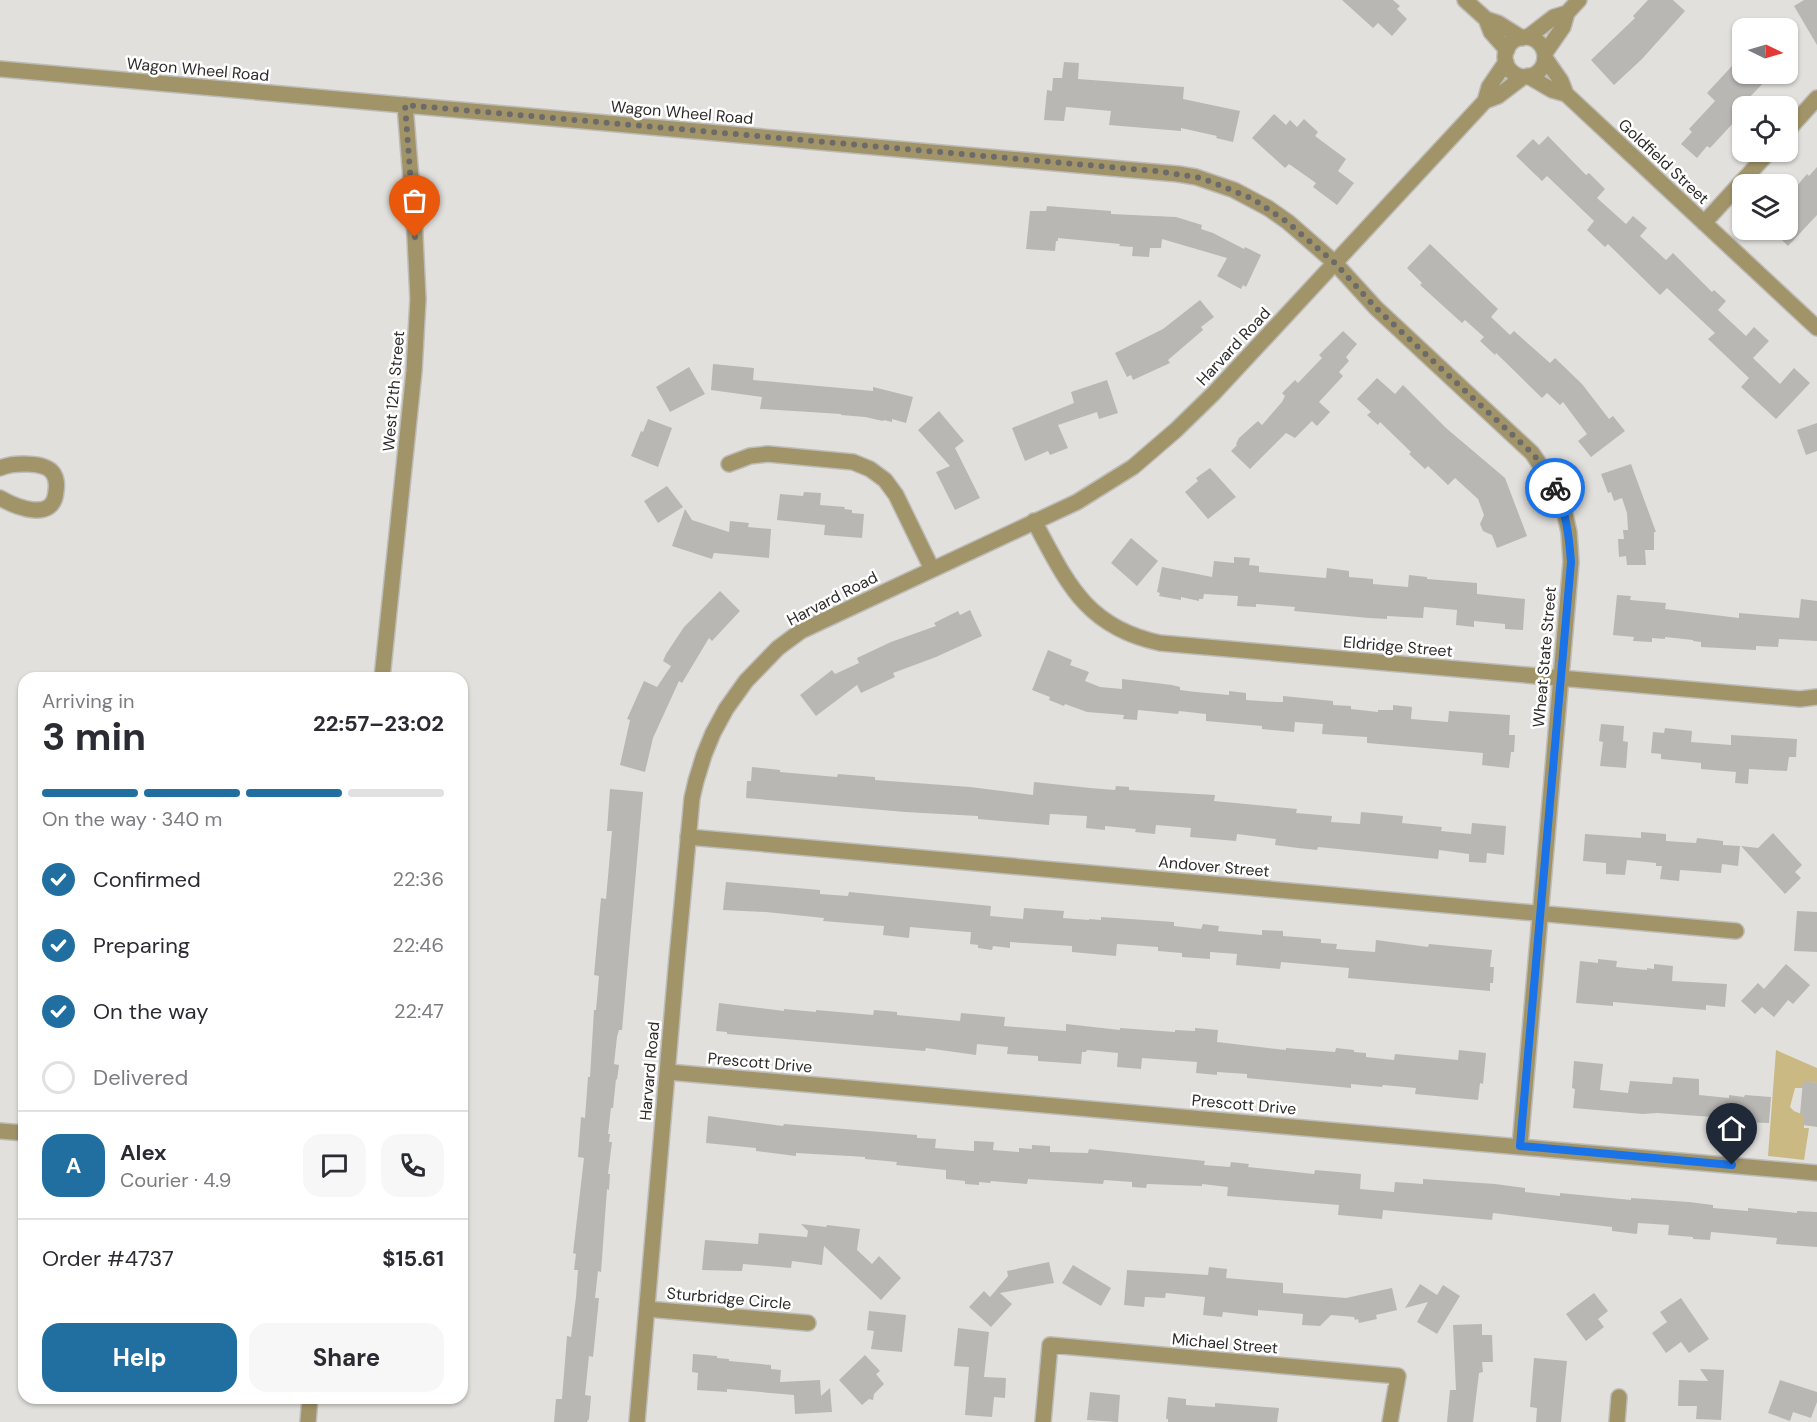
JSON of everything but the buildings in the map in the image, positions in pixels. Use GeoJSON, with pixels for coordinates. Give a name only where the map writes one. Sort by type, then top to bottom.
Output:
{"type":"FeatureCollection","features":[{"type":"Feature","properties":{"kind":"street"},"geometry":{"type":"LineString","coordinates":[[1465,0],[1486,19],[1537,41],[1545,55]]}},
{"type":"Feature","properties":{"kind":"street"},"geometry":{"type":"LineString","coordinates":[[1486,19],[1491,32],[1507,56],[1511,70],[1526,76],[1540,70],[1545,55],[1563,27],[1567,13],[1579,0]]}},
{"type":"Feature","properties":{"kind":"street"},"geometry":{"type":"LineString","coordinates":[[1507,56],[1512,42],[1525,37],[1554,17],[1567,13]]}},
{"type":"Feature","properties":{"kind":"street","name":"Goldfield Street"},"geometry":{"type":"LineString","coordinates":[[1545,55],[1566,94],[1817,328]]}},
{"type":"Feature","properties":{"kind":"street","name":"Harvard Road"},"geometry":{"type":"LineString","coordinates":[[1485,101],[1488,87],[1507,56]]}},
{"type":"Feature","properties":{"kind":"street","name":"Wagon Wheel Road"},"geometry":{"type":"LineString","coordinates":[[0,69],[1178,174],[1212,182],[1268,208],[1335,263]]}},
{"type":"Feature","properties":{"kind":"street","name":"Goldfield Street"},"geometry":{"type":"LineString","coordinates":[[1526,76],[1552,90],[1566,94]]}},
{"type":"Feature","properties":{"kind":"street","name":"Harvard Road"},"geometry":{"type":"LineString","coordinates":[[638,1422],[692,798],[704,755],[726,709],[758,667],[778,648],[801,632],[932,568],[1077,502],[1118,478],[1156,447],[1215,391],[1485,101],[1498,96],[1526,76]]}},
{"type":"Feature","properties":{"kind":"street"},"geometry":{"type":"LineString","coordinates":[[1798,119],[1817,98]]}},
{"type":"Feature","properties":{"kind":"street","name":"West 12th Street"},"geometry":{"type":"LineString","coordinates":[[383,672],[414,371],[418,299],[405,105]]}},
{"type":"Feature","properties":{"kind":"street"},"geometry":{"type":"LineString","coordinates":[[1704,223],[1760,162]]}},
{"type":"Feature","properties":{"kind":"street","name":"Wheat State Street"},"geometry":{"type":"LineString","coordinates":[[1335,263],[1376,308],[1532,453],[1552,482],[1569,532],[1571,562],[1520,1146]]}},
{"type":"Feature","properties":{"kind":"street"},"geometry":{"type":"LineString","coordinates":[[729,464],[750,456],[768,454],[853,462],[870,469],[885,480],[896,495],[932,568]]}},
{"type":"Feature","properties":{"kind":"street"},"geometry":{"type":"LineString","coordinates":[[0,468],[15,465],[42,467],[52,471],[57,481],[56,495],[51,505],[42,510],[28,510],[0,498]]}},
{"type":"Feature","properties":{"kind":"street","name":"Eldridge Street"},"geometry":{"type":"LineString","coordinates":[[1034,521],[1071,586],[1085,605],[1117,629],[1142,639],[1160,643],[1560,679],[1800,699],[1817,697]]}},
{"type":"Feature","properties":{"kind":"street","name":"Andover Street"},"geometry":{"type":"LineString","coordinates":[[688,837],[1736,931]]}},
{"type":"Feature","properties":{"kind":"street","name":"Prescott Drive"},"geometry":{"type":"LineString","coordinates":[[668,1072],[1817,1173]]}},
{"type":"Feature","properties":{"kind":"street"},"geometry":{"type":"LineString","coordinates":[[0,1131],[18,1132]]}},
{"type":"Feature","properties":{"kind":"street","name":"Sturbridge Circle"},"geometry":{"type":"LineString","coordinates":[[647,1309],[808,1323]]}},
{"type":"Feature","properties":{"kind":"street","name":"Michael Street"},"geometry":{"type":"LineString","coordinates":[[1043,1422],[1050,1345],[1398,1376],[1390,1422]]}},
{"type":"Feature","properties":{"kind":"street"},"geometry":{"type":"LineString","coordinates":[[1617,1422],[1619,1397]]}},
{"type":"Feature","properties":{"kind":"street"},"geometry":{"type":"LineString","coordinates":[[308,1422],[310,1404]]}},
{"type":"Feature","properties":{"kind":"shaded area"},"geometry":{"type":"Polygon","coordinates":[[[1776,1050],[1817,1068],[1817,1083],[1804,1082],[1803,1088],[1795,1088],[1790,1107],[1804,1115],[1804,1128],[1809,1128],[1804,1160],[1768,1156],[1776,1050]]]}},
{"type":"Feature","properties":{"kind":"way so far"},"geometry":{"type":"LineString","coordinates":[[415,237],[405,105],[1155,171],[1196,177],[1253,199],[1287,222],[1321,250],[1376,308],[1532,453],[1543,466],[1555,488]]}},
{"type":"Feature","properties":{"kind":"route"},"geometry":{"type":"LineString","coordinates":[[1555,488],[1563,506],[1569,532],[1571,562],[1520,1146],[1732,1165]]}}]}
